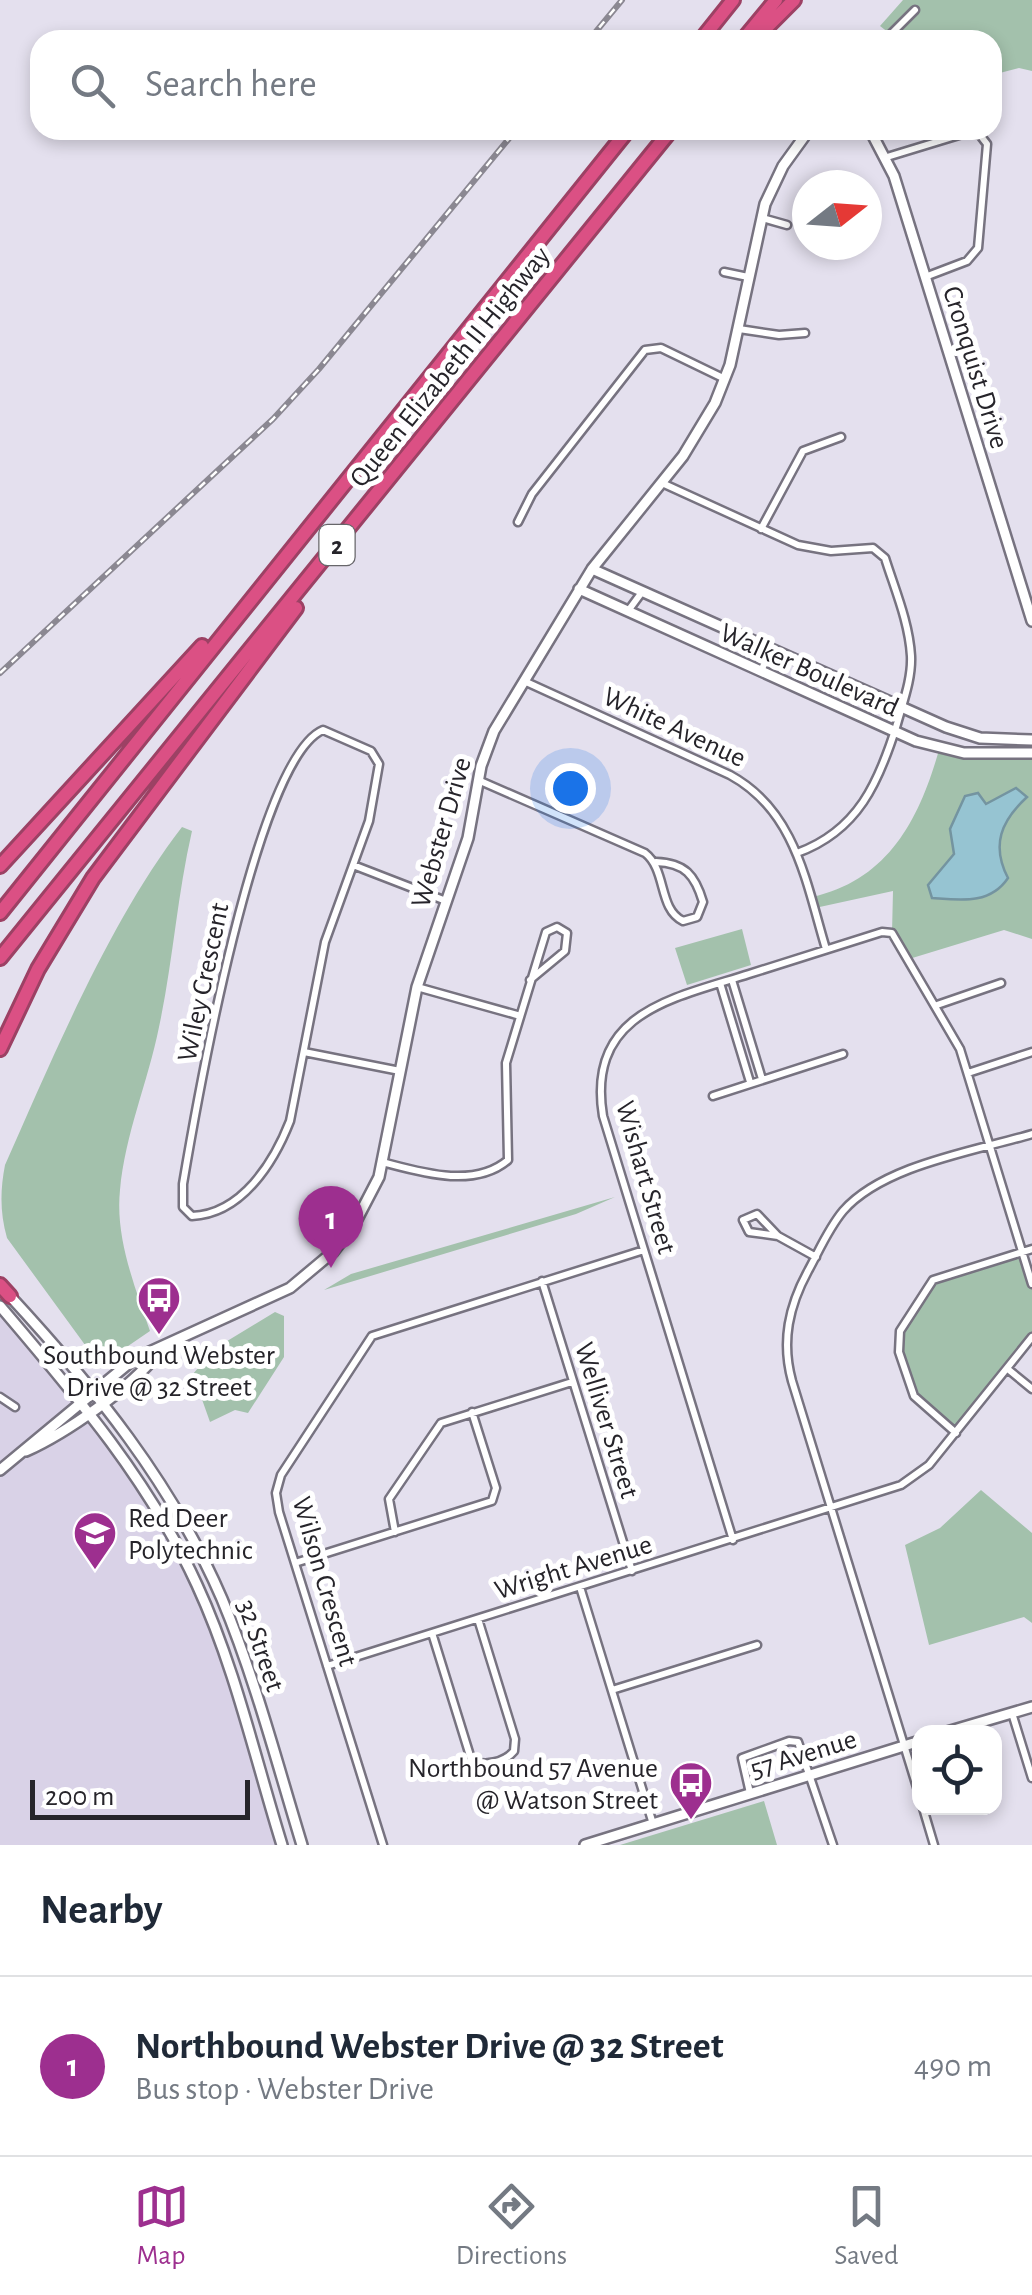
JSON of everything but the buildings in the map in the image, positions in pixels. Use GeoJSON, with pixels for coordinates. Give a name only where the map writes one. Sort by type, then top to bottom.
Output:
{"type":"FeatureCollection","features":[{"type":"Feature","properties":{"kind":"highway"},"geometry":{"type":"LineString","coordinates":[[709,30],[733,0]]}},
{"type":"Feature","properties":{"kind":"highway"},"geometry":{"type":"LineString","coordinates":[[751,30],[776,0]]}},
{"type":"Feature","properties":{"kind":"highway"},"geometry":{"type":"LineString","coordinates":[[764,30],[794,0]]}},
{"type":"Feature","properties":{"kind":"highway","name":"Queen Elizabeth II Highway"},"geometry":{"type":"LineString","coordinates":[[0,914],[620,140]]}},
{"type":"Feature","properties":{"kind":"highway","name":"Queen Elizabeth II Highway"},"geometry":{"type":"LineString","coordinates":[[0,958],[663,140]]}},
{"type":"Feature","properties":{"kind":"highway"},"geometry":{"type":"LineString","coordinates":[[0,1049],[38,969],[93,878],[345,544],[381,490]]}},
{"type":"Feature","properties":{"kind":"highway"},"geometry":{"type":"LineString","coordinates":[[0,866],[61,804],[310,524]]}},
{"type":"Feature","properties":{"kind":"street"},"geometry":{"type":"LineString","coordinates":[[895,30],[915,10]]}},
{"type":"Feature","properties":{"kind":"street","name":"Webster Drive"},"geometry":{"type":"LineString","coordinates":[[20,1453],[134,1359],[159,1351],[188,1333],[290,1288],[315,1269],[354,1225],[382,1162],[418,988],[468,838],[478,780],[494,732],[592,569],[695,440],[724,380],[739,328],[760,218],[773,184],[802,140]]}},
{"type":"Feature","properties":{"kind":"street","name":"Cronquist Drive"},"geometry":{"type":"LineString","coordinates":[[876,140],[887,157],[1032,622]]}},
{"type":"Feature","properties":{"kind":"street"},"geometry":{"type":"LineString","coordinates":[[887,157],[943,140]]}},
{"type":"Feature","properties":{"kind":"street"},"geometry":{"type":"LineString","coordinates":[[925,278],[967,261],[978,248],[983,140]]}},
{"type":"Feature","properties":{"kind":"street"},"geometry":{"type":"LineString","coordinates":[[760,218],[786,225]]}},
{"type":"Feature","properties":{"kind":"street"},"geometry":{"type":"LineString","coordinates":[[724,272],[748,277]]}},
{"type":"Feature","properties":{"kind":"street"},"geometry":{"type":"LineString","coordinates":[[739,328],[779,336],[806,333]]}},
{"type":"Feature","properties":{"kind":"street"},"geometry":{"type":"LineString","coordinates":[[518,522],[532,494],[645,350],[662,348],[724,380]]}},
{"type":"Feature","properties":{"kind":"street"},"geometry":{"type":"LineString","coordinates":[[761,528],[802,452],[841,437]]}},
{"type":"Feature","properties":{"kind":"street"},"geometry":{"type":"LineString","coordinates":[[662,483],[810,548],[873,548],[882,552],[904,619],[910,654],[902,708],[865,804],[832,836],[796,852]]}},
{"type":"Feature","properties":{"kind":"street","name":"Walker Boulevard"},"geometry":{"type":"LineString","coordinates":[[592,569],[972,736],[1032,740]]}},
{"type":"Feature","properties":{"kind":"street","name":"Walker Boulevard"},"geometry":{"type":"LineString","coordinates":[[579,589],[894,732],[955,751],[1032,754]]}},
{"type":"Feature","properties":{"kind":"street"},"geometry":{"type":"LineString","coordinates":[[628,611],[642,591]]}},
{"type":"Feature","properties":{"kind":"street"},"geometry":{"type":"LineString","coordinates":[[761,672],[770,649]]}},
{"type":"Feature","properties":{"kind":"street","name":"White Avenue"},"geometry":{"type":"LineString","coordinates":[[523,680],[742,781],[774,809],[796,852],[826,950]]}},
{"type":"Feature","properties":{"kind":"street","name":"Wiley Crescent"},"geometry":{"type":"LineString","coordinates":[[323,730],[372,751],[379,764],[369,821],[352,865],[325,942],[290,1121],[268,1166],[239,1196],[199,1216],[187,1213],[183,1184],[189,1147],[248,878],[280,790],[312,737],[323,730]]}},
{"type":"Feature","properties":{"kind":"street"},"geometry":{"type":"LineString","coordinates":[[478,780],[636,848],[656,862],[673,863],[694,876],[703,902],[697,918],[682,921],[672,914],[656,862]]}},
{"type":"Feature","properties":{"kind":"street"},"geometry":{"type":"LineString","coordinates":[[352,865],[446,900]]}},
{"type":"Feature","properties":{"kind":"street"},"geometry":{"type":"LineString","coordinates":[[382,1162],[442,1176],[489,1170],[508,1160],[503,1082],[517,1015],[546,932],[557,928],[567,933],[565,951],[530,980]]}},
{"type":"Feature","properties":{"kind":"street","name":"Wishart Street"},"geometry":{"type":"LineString","coordinates":[[733,1540],[603,1116],[605,1064],[620,1034],[642,1012],[667,999],[720,982],[882,932],[892,933],[937,1006],[968,1072],[1032,1284]]}},
{"type":"Feature","properties":{"kind":"street"},"geometry":{"type":"LineString","coordinates":[[732,979],[762,1079]]}},
{"type":"Feature","properties":{"kind":"street"},"geometry":{"type":"LineString","coordinates":[[720,982],[750,1082]]}},
{"type":"Feature","properties":{"kind":"street"},"geometry":{"type":"LineString","coordinates":[[937,1006],[1001,983]]}},
{"type":"Feature","properties":{"kind":"street"},"geometry":{"type":"LineString","coordinates":[[418,988],[517,1015]]}},
{"type":"Feature","properties":{"kind":"street"},"geometry":{"type":"LineString","coordinates":[[304,1052],[400,1071]]}},
{"type":"Feature","properties":{"kind":"street"},"geometry":{"type":"LineString","coordinates":[[968,1072],[1032,1052]]}},
{"type":"Feature","properties":{"kind":"street"},"geometry":{"type":"LineString","coordinates":[[713,1096],[843,1054]]}},
{"type":"Feature","properties":{"kind":"street"},"geometry":{"type":"LineString","coordinates":[[912,1772],[788,1361],[792,1305],[846,1208],[877,1184],[1032,1134]]}},
{"type":"Feature","properties":{"kind":"street"},"geometry":{"type":"LineString","coordinates":[[778,1236],[749,1232],[743,1220],[757,1214],[778,1236],[816,1257]]}},
{"type":"Feature","properties":{"kind":"street"},"geometry":{"type":"LineString","coordinates":[[956,1432],[914,1396],[898,1337],[930,1282],[1032,1249]]}},
{"type":"Feature","properties":{"kind":"street","name":"Wilson Crescent"},"geometry":{"type":"LineString","coordinates":[[383,1845],[276,1500],[278,1480],[364,1344],[389,1328],[644,1250]]}},
{"type":"Feature","properties":{"kind":"street","name":"Welliver Street"},"geometry":{"type":"LineString","coordinates":[[542,1282],[632,1572]]}},
{"type":"Feature","properties":{"kind":"street","name":"32 Street"},"geometry":{"type":"LineString","coordinates":[[2,1294],[93,1389],[163,1486],[220,1596],[302,1845]]}},
{"type":"Feature","properties":{"kind":"street","name":"32 Street"},"geometry":{"type":"LineString","coordinates":[[2,1294],[155,1507],[198,1586],[285,1845]]}},
{"type":"Feature","properties":{"kind":"street","name":"Wright Avenue"},"geometry":{"type":"LineString","coordinates":[[327,1666],[831,1509],[910,1480],[956,1432],[1032,1337]]}},
{"type":"Feature","properties":{"kind":"street","name":"Webster Drive"},"geometry":{"type":"LineString","coordinates":[[20,1453],[54,1437],[145,1370],[159,1351]]}},
{"type":"Feature","properties":{"kind":"street"},"geometry":{"type":"LineString","coordinates":[[1008,1370],[1032,1389]]}},
{"type":"Feature","properties":{"kind":"street"},"geometry":{"type":"LineString","coordinates":[[395,1532],[389,1500],[426,1438],[441,1424],[572,1382]]}},
{"type":"Feature","properties":{"kind":"street"},"geometry":{"type":"LineString","coordinates":[[0,1398],[14,1408]]}},
{"type":"Feature","properties":{"kind":"street"},"geometry":{"type":"LineString","coordinates":[[295,1563],[494,1497],[496,1488],[472,1412]]}},
{"type":"Feature","properties":{"kind":"street"},"geometry":{"type":"LineString","coordinates":[[0,1470],[20,1453]]}},
{"type":"Feature","properties":{"kind":"street"},"geometry":{"type":"LineString","coordinates":[[580,1587],[653,1824]]}},
{"type":"Feature","properties":{"kind":"street"},"geometry":{"type":"LineString","coordinates":[[432,1633],[471,1759],[484,1764],[507,1758],[514,1751],[515,1739],[478,1619]]}},
{"type":"Feature","properties":{"kind":"street"},"geometry":{"type":"LineString","coordinates":[[612,1690],[756,1645]]}},
{"type":"Feature","properties":{"kind":"street"},"geometry":{"type":"LineString","coordinates":[[972,1725],[1032,1706]]}},
{"type":"Feature","properties":{"kind":"street"},"geometry":{"type":"LineString","coordinates":[[1012,1713],[1032,1778]]}},
{"type":"Feature","properties":{"kind":"street"},"geometry":{"type":"LineString","coordinates":[[750,1794],[741,1761],[762,1749],[798,1742],[832,1845]]}},
{"type":"Feature","properties":{"kind":"street","name":"57 Avenue"},"geometry":{"type":"LineString","coordinates":[[586,1845],[912,1744]]}},
{"type":"Feature","properties":{"kind":"street"},"geometry":{"type":"LineString","coordinates":[[925,1815],[934,1845]]}},
{"type":"Feature","properties":{"kind":"shaded area","name":"Red Deer Polytechnic"},"geometry":{"type":"Polygon","coordinates":[[[0,1306],[139,1481],[211,1617],[282,1845],[0,1845],[0,1306]]]}},
{"type":"Feature","properties":{"kind":"green space"},"geometry":{"type":"Polygon","coordinates":[[[903,0],[1032,0],[1032,71],[1019,68],[1002,72],[1002,30],[885,30],[880,26],[903,0]]]}},
{"type":"Feature","properties":{"kind":"green space"},"geometry":{"type":"Polygon","coordinates":[[[939,750],[981,758],[1032,757],[1032,939],[1004,930],[909,959],[892,933],[893,891],[815,908],[812,897],[861,877],[896,843],[921,800],[939,750]]]}},
{"type":"Feature","properties":{"kind":"green space"},"geometry":{"type":"Polygon","coordinates":[[[182,827],[192,831],[164,1003],[120,1190],[123,1244],[150,1331],[112,1357],[88,1349],[7,1238],[2,1211],[3,1175],[84,990],[131,904],[182,827]]]}},
{"type":"Feature","properties":{"kind":"green space"},"geometry":{"type":"Polygon","coordinates":[[[742,929],[751,965],[687,985],[675,948],[742,929]]]}},
{"type":"Feature","properties":{"kind":"green space"},"geometry":{"type":"Polygon","coordinates":[[[615,1197],[576,1214],[324,1290],[351,1274],[615,1197]]]}},
{"type":"Feature","properties":{"kind":"green space"},"geometry":{"type":"Polygon","coordinates":[[[1023,1251],[1032,1284],[1032,1337],[956,1433],[910,1382],[899,1348],[902,1329],[927,1285],[1023,1251]]]}},
{"type":"Feature","properties":{"kind":"green space"},"geometry":{"type":"Polygon","coordinates":[[[275,1312],[284,1316],[284,1357],[248,1413],[235,1410],[210,1422],[193,1374],[214,1349],[275,1312]]]}},
{"type":"Feature","properties":{"kind":"green space"},"geometry":{"type":"Polygon","coordinates":[[[981,1490],[1032,1533],[1032,1623],[1024,1617],[929,1645],[905,1545],[940,1528],[981,1490]]]}},
{"type":"Feature","properties":{"kind":"green space"},"geometry":{"type":"Polygon","coordinates":[[[764,1801],[777,1845],[620,1845],[764,1801]]]}},
{"type":"Feature","properties":{"kind":"water"},"geometry":{"type":"Polygon","coordinates":[[[1016,788],[1027,797],[1001,834],[1000,855],[1008,878],[983,897],[932,898],[928,885],[954,854],[950,829],[965,796],[978,793],[986,804],[1016,788]]]}},
{"type":"Feature","properties":{"kind":"railway"},"geometry":{"type":"LineString","coordinates":[[597,30],[622,0]]}},
{"type":"Feature","properties":{"kind":"railway"},"geometry":{"type":"LineString","coordinates":[[0,673],[273,419],[319,369],[508,140]]}},
{"type":"Feature","properties":{"kind":"place","name":"Northbound Webster Drive @ 32 Street"},"geometry":{"type":"Point","coordinates":[331,1268]}},
{"type":"Feature","properties":{"kind":"place","name":"Southbound Webster Drive @ 32 Street"},"geometry":{"type":"Point","coordinates":[159,1336]}},
{"type":"Feature","properties":{"kind":"place","name":"Red Deer Polytechnic"},"geometry":{"type":"Point","coordinates":[95,1571]}},
{"type":"Feature","properties":{"kind":"place","name":"Northbound 57 Avenue @ Watson Street"},"geometry":{"type":"Point","coordinates":[691,1821]}}]}
